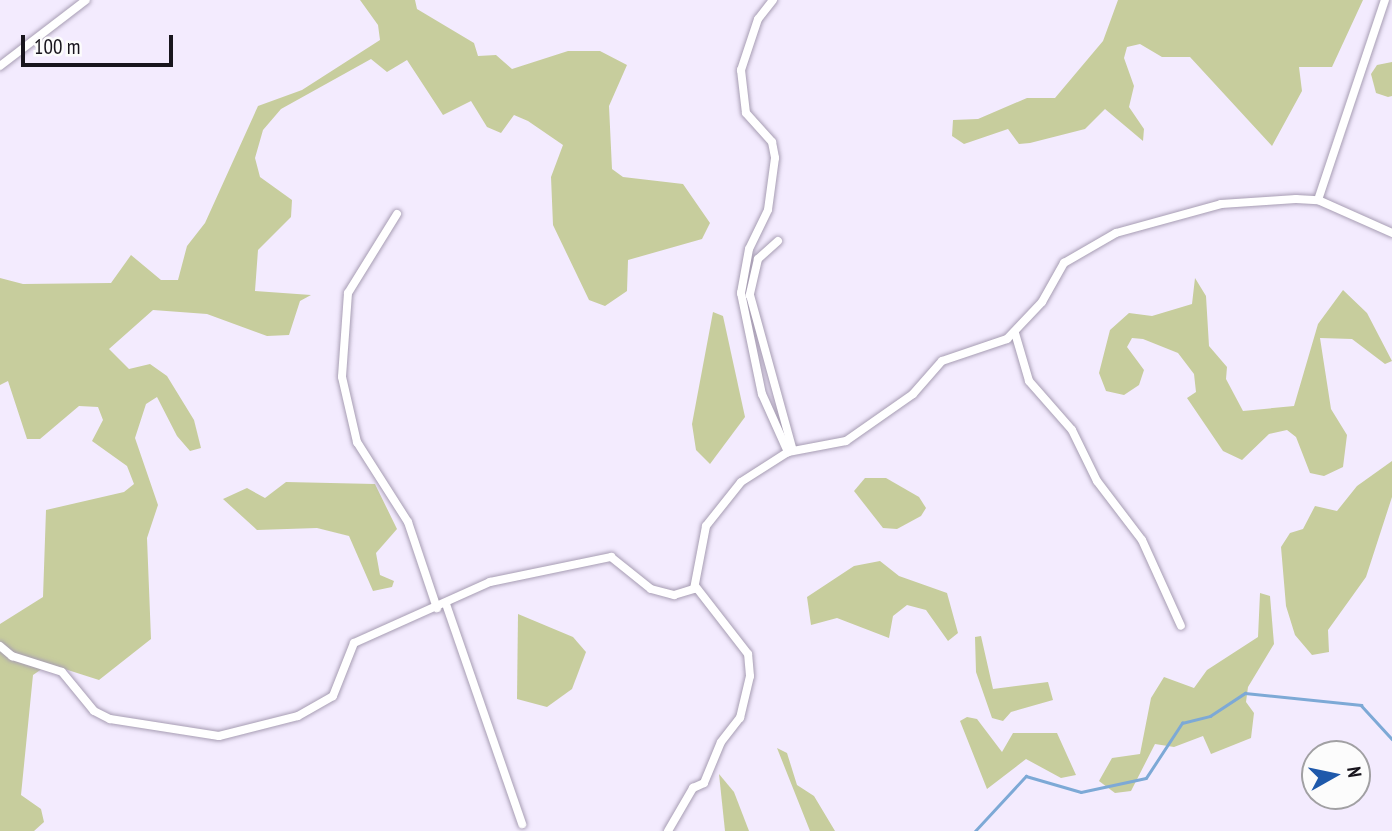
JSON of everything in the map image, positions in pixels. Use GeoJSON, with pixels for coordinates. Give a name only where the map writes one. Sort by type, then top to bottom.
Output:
{"type":"FeatureCollection","features":[{"type":"Feature","properties":{"kind":"street"},"geometry":{"type":"LineString","coordinates":[[0,66],[86,0]]}},
{"type":"Feature","properties":{"kind":"street"},"geometry":{"type":"LineString","coordinates":[[774,0],[755,26],[740,79],[746,113],[772,142],[775,158],[768,210],[749,249],[741,293],[762,394],[791,452]]}},
{"type":"Feature","properties":{"kind":"street"},"geometry":{"type":"LineString","coordinates":[[1318,200],[1385,0]]}},
{"type":"Feature","properties":{"kind":"street"},"geometry":{"type":"LineString","coordinates":[[668,831],[693,788],[704,783],[721,742],[740,718],[750,676],[748,654],[696,587],[702,540],[716,508],[741,482],[791,452],[846,441],[914,394],[942,361],[1015,333],[1064,263],[1115,233],[1221,204],[1318,200],[1392,233]]}},
{"type":"Feature","properties":{"kind":"street"},"geometry":{"type":"LineString","coordinates":[[397,214],[348,293],[342,377],[357,442],[408,522],[523,824]]}},
{"type":"Feature","properties":{"kind":"street"},"geometry":{"type":"LineString","coordinates":[[778,241],[758,259],[750,295],[791,452]]}},
{"type":"Feature","properties":{"kind":"street"},"geometry":{"type":"LineString","coordinates":[[1015,333],[1029,381],[1072,430],[1097,481],[1146,546],[1181,626]]}},
{"type":"Feature","properties":{"kind":"street"},"geometry":{"type":"LineString","coordinates":[[0,646],[12,656],[62,672],[102,717],[230,736],[322,708],[333,696],[354,643],[490,582],[537,577],[598,557],[619,561],[662,593],[683,595],[696,587]]}},
{"type":"Feature","properties":{"kind":"green space"},"geometry":{"type":"Polygon","coordinates":[[[360,0],[415,0],[417,9],[474,43],[478,56],[496,55],[512,69],[568,51],[600,51],[627,65],[609,106],[612,169],[623,177],[683,184],[710,223],[702,239],[628,260],[627,291],[605,306],[589,300],[553,225],[551,177],[563,145],[528,121],[514,115],[501,133],[487,127],[471,101],[443,115],[407,60],[387,72],[371,59],[281,109],[263,130],[255,158],[260,177],[292,200],[291,217],[258,250],[255,291],[311,295],[300,301],[289,335],[267,336],[207,314],[153,310],[109,349],[129,369],[150,364],[167,376],[194,420],[201,448],[190,451],[177,436],[157,397],[146,404],[135,438],[158,505],[147,538],[151,639],[99,680],[49,664],[33,675],[21,795],[41,809],[44,822],[34,831],[0,831],[0,624],[43,597],[46,510],[124,492],[134,484],[127,466],[92,441],[103,420],[98,407],[79,406],[40,439],[27,439],[8,381],[0,385],[0,278],[23,284],[111,283],[131,255],[161,280],[178,280],[187,246],[205,223],[258,106],[302,90],[380,40],[378,25],[360,0]]]}},
{"type":"Feature","properties":{"kind":"green space"},"geometry":{"type":"Polygon","coordinates":[[[1118,0],[1363,0],[1332,67],[1299,67],[1302,91],[1272,146],[1190,57],[1162,57],[1140,44],[1127,47],[1124,58],[1134,86],[1129,107],[1144,129],[1143,141],[1105,109],[1085,129],[1030,143],[1019,144],[1008,129],[964,144],[952,136],[953,120],[978,119],[1027,98],[1055,98],[1103,41],[1118,0]]]}},
{"type":"Feature","properties":{"kind":"green space"},"geometry":{"type":"Polygon","coordinates":[[[1392,62],[1392,96],[1388,97],[1376,93],[1371,74],[1377,65],[1392,62]]]}},
{"type":"Feature","properties":{"kind":"green space"},"geometry":{"type":"Polygon","coordinates":[[[1195,278],[1206,296],[1209,346],[1227,367],[1226,379],[1243,411],[1294,406],[1318,324],[1343,290],[1367,313],[1392,361],[1385,364],[1352,339],[1320,338],[1331,409],[1347,435],[1343,467],[1324,476],[1310,473],[1296,437],[1287,430],[1269,434],[1242,460],[1223,451],[1187,398],[1196,392],[1194,374],[1178,353],[1143,339],[1132,338],[1127,347],[1144,370],[1139,385],[1124,395],[1106,391],[1099,373],[1110,330],[1129,313],[1152,316],[1192,304],[1195,278]]]}},
{"type":"Feature","properties":{"kind":"green space"},"geometry":{"type":"Polygon","coordinates":[[[713,312],[723,316],[745,417],[710,464],[696,450],[692,424],[713,312]]]}},
{"type":"Feature","properties":{"kind":"green space"},"geometry":{"type":"Polygon","coordinates":[[[1392,461],[1392,497],[1366,577],[1328,630],[1329,652],[1312,655],[1295,635],[1286,606],[1281,547],[1290,533],[1303,529],[1315,506],[1337,511],[1357,486],[1392,461]]]}},
{"type":"Feature","properties":{"kind":"green space"},"geometry":{"type":"Polygon","coordinates":[[[865,478],[886,478],[919,497],[926,508],[921,516],[897,529],[883,528],[854,491],[865,478]]]}},
{"type":"Feature","properties":{"kind":"green space"},"geometry":{"type":"Polygon","coordinates":[[[286,482],[375,484],[397,529],[376,553],[380,575],[394,581],[392,587],[373,591],[349,536],[317,528],[257,530],[223,499],[247,488],[265,498],[286,482]]]}},
{"type":"Feature","properties":{"kind":"green space"},"geometry":{"type":"Polygon","coordinates":[[[880,561],[899,576],[947,593],[958,633],[948,641],[926,610],[907,605],[893,616],[889,638],[837,618],[811,625],[807,597],[854,566],[880,561]]]}},
{"type":"Feature","properties":{"kind":"green space"},"geometry":{"type":"Polygon","coordinates":[[[1260,593],[1270,596],[1274,644],[1248,687],[1246,702],[1254,713],[1251,738],[1211,754],[1203,736],[1174,747],[1155,744],[1131,791],[1115,793],[1099,781],[1112,758],[1140,754],[1151,698],[1164,677],[1194,688],[1207,670],[1258,637],[1260,593]]]}},
{"type":"Feature","properties":{"kind":"green space"},"geometry":{"type":"Polygon","coordinates":[[[518,614],[573,637],[586,652],[572,689],[547,707],[517,699],[518,614]]]}},
{"type":"Feature","properties":{"kind":"green space"},"geometry":{"type":"Polygon","coordinates":[[[981,636],[993,689],[1048,682],[1053,700],[1011,712],[1003,721],[992,718],[976,672],[975,637],[981,636]]]}},
{"type":"Feature","properties":{"kind":"green space"},"geometry":{"type":"Polygon","coordinates":[[[967,717],[977,719],[1002,752],[1013,733],[1057,733],[1076,775],[1061,778],[1026,759],[987,789],[960,721],[967,717]]]}},
{"type":"Feature","properties":{"kind":"green space"},"geometry":{"type":"Polygon","coordinates":[[[777,748],[787,753],[797,785],[814,796],[835,831],[810,831],[777,748]]]}},
{"type":"Feature","properties":{"kind":"green space"},"geometry":{"type":"Polygon","coordinates":[[[719,774],[734,792],[749,831],[725,831],[719,774]]]}},
{"type":"Feature","properties":{"kind":"waterway"},"geometry":{"type":"LineString","coordinates":[[975,831],[1026,776],[1081,792],[1146,778],[1182,723],[1210,716],[1245,693],[1361,705],[1392,739]]}}]}
